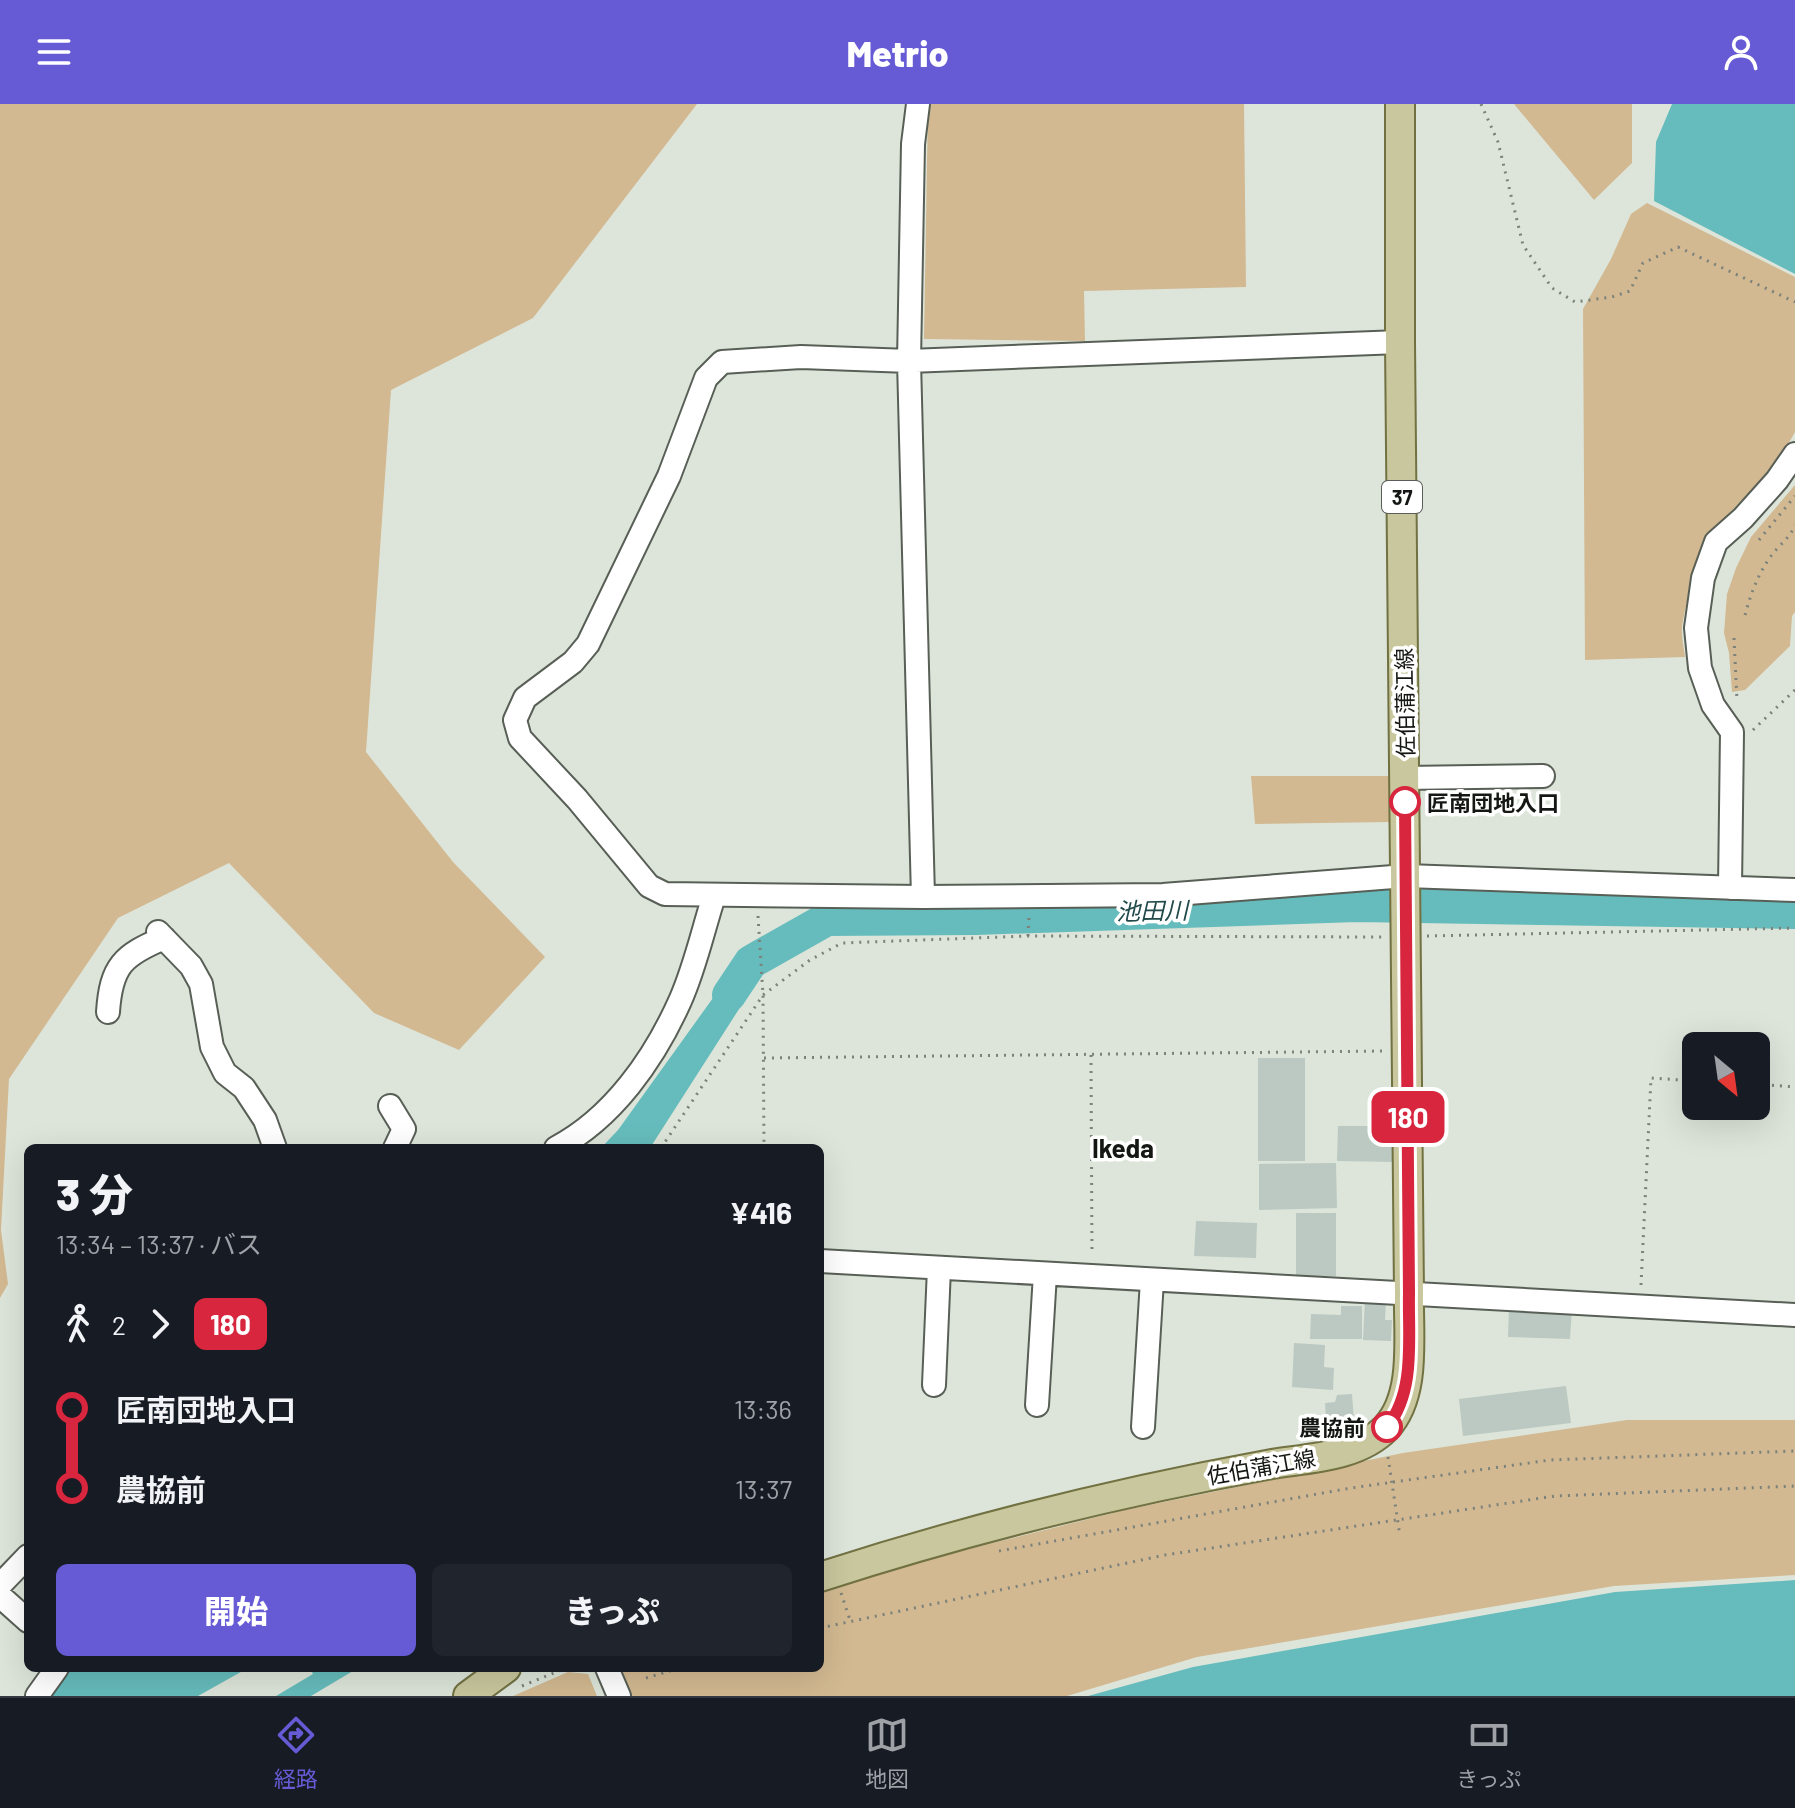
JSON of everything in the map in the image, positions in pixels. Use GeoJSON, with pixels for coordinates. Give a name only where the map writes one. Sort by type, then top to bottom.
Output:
{"type":"FeatureCollection","features":[{"type":"Feature","properties":{"kind":"main road","name":"佐伯蒲江線"},"geometry":{"type":"LineString","coordinates":[[830,1582],[930,1542],[1091,1501],[1170,1482],[1342,1452],[1365,1443],[1387,1427],[1403,1399],[1409,1294],[1400,104]]}},
{"type":"Feature","properties":{"kind":"main road"},"geometry":{"type":"LineString","coordinates":[[470,1696],[509,1679]]}},
{"type":"Feature","properties":{"kind":"street"},"geometry":{"type":"LineString","coordinates":[[918,104],[913,144],[909,361],[923,897]]}},
{"type":"Feature","properties":{"kind":"street"},"geometry":{"type":"LineString","coordinates":[[1400,342],[909,361],[801,357],[722,362],[706,378],[669,476],[588,644],[573,662],[525,698],[515,720],[520,738],[577,799],[649,886],[665,894],[923,897],[1163,895],[1406,883],[1795,890]]}},
{"type":"Feature","properties":{"kind":"street"},"geometry":{"type":"LineString","coordinates":[[1730,888],[1732,735],[1713,705],[1700,668],[1696,628],[1703,578],[1716,542],[1743,518],[1777,480],[1795,454]]}},
{"type":"Feature","properties":{"kind":"street"},"geometry":{"type":"LineString","coordinates":[[1405,778],[1543,776]]}},
{"type":"Feature","properties":{"kind":"street"},"geometry":{"type":"LineString","coordinates":[[564,1144],[619,1099],[649,1058],[680,1000],[714,896]]}},
{"type":"Feature","properties":{"kind":"street"},"geometry":{"type":"LineString","coordinates":[[108,1012],[110,989],[116,972],[133,951],[161,935],[191,966],[201,984],[212,1047],[225,1073],[244,1088],[265,1120],[274,1144]]}},
{"type":"Feature","properties":{"kind":"street"},"geometry":{"type":"LineString","coordinates":[[390,1106],[404,1129],[397,1144]]}},
{"type":"Feature","properties":{"kind":"street"},"geometry":{"type":"LineString","coordinates":[[824,1261],[1795,1315]]}},
{"type":"Feature","properties":{"kind":"street"},"geometry":{"type":"LineString","coordinates":[[934,1385],[939,1268]]}},
{"type":"Feature","properties":{"kind":"street"},"geometry":{"type":"LineString","coordinates":[[1037,1405],[1045,1274]]}},
{"type":"Feature","properties":{"kind":"street"},"geometry":{"type":"LineString","coordinates":[[1143,1427],[1152,1280]]}},
{"type":"Feature","properties":{"kind":"street"},"geometry":{"type":"LineString","coordinates":[[0,1585],[24,1560]]}},
{"type":"Feature","properties":{"kind":"street"},"geometry":{"type":"LineString","coordinates":[[0,1596],[24,1617]]}},
{"type":"Feature","properties":{"kind":"street"},"geometry":{"type":"LineString","coordinates":[[37,1696],[54,1672]]}},
{"type":"Feature","properties":{"kind":"street"},"geometry":{"type":"LineString","coordinates":[[601,1672],[619,1696]]}},
{"type":"Feature","properties":{"kind":"path"},"geometry":{"type":"LineString","coordinates":[[1481,104],[1498,142],[1523,245],[1552,288],[1575,302],[1612,297],[1630,291],[1643,263],[1678,247],[1795,302]]}},
{"type":"Feature","properties":{"kind":"path"},"geometry":{"type":"LineString","coordinates":[[1759,540],[1795,496]]}},
{"type":"Feature","properties":{"kind":"path"},"geometry":{"type":"LineString","coordinates":[[1745,615],[1753,586],[1768,561],[1792,534],[1795,525]]}},
{"type":"Feature","properties":{"kind":"path"},"geometry":{"type":"LineString","coordinates":[[1734,638],[1737,723],[1732,735],[1746,736],[1795,690]]}},
{"type":"Feature","properties":{"kind":"path"},"geometry":{"type":"LineString","coordinates":[[758,913],[763,994],[764,1144]]}},
{"type":"Feature","properties":{"kind":"path"},"geometry":{"type":"LineString","coordinates":[[664,1144],[763,994],[810,960],[842,943],[1022,936],[1795,928]]}},
{"type":"Feature","properties":{"kind":"path"},"geometry":{"type":"LineString","coordinates":[[764,1058],[1407,1051]]}},
{"type":"Feature","properties":{"kind":"path"},"geometry":{"type":"LineString","coordinates":[[1091,1055],[1092,1276]]}},
{"type":"Feature","properties":{"kind":"path"},"geometry":{"type":"LineString","coordinates":[[1640,1306],[1651,1078],[1682,1080]]}},
{"type":"Feature","properties":{"kind":"path"},"geometry":{"type":"LineString","coordinates":[[1770,1085],[1795,1087]]}},
{"type":"Feature","properties":{"kind":"path"},"geometry":{"type":"LineString","coordinates":[[1386,1446],[1400,1536]]}},
{"type":"Feature","properties":{"kind":"path"},"geometry":{"type":"LineString","coordinates":[[997,1551],[1160,1520],[1550,1460],[1795,1451]]}},
{"type":"Feature","properties":{"kind":"path"},"geometry":{"type":"LineString","coordinates":[[824,1627],[1165,1555],[1555,1496],[1795,1486]]}},
{"type":"Feature","properties":{"kind":"path"},"geometry":{"type":"LineString","coordinates":[[830,1582],[850,1620]]}},
{"type":"Feature","properties":{"kind":"path"},"geometry":{"type":"LineString","coordinates":[[509,1679],[545,1672]]}},
{"type":"Feature","properties":{"kind":"path"},"geometry":{"type":"LineString","coordinates":[[646,1678],[666,1672]]}},
{"type":"Feature","properties":{"kind":"shaded area"},"geometry":{"type":"Polygon","coordinates":[[[0,104],[697,104],[533,318],[391,390],[366,752],[453,862],[545,957],[459,1050],[374,1013],[229,863],[118,918],[9,1079],[1,1230],[8,1284],[0,1298],[0,104]]]}},
{"type":"Feature","properties":{"kind":"shaded area"},"geometry":{"type":"Polygon","coordinates":[[[928,104],[1244,104],[1246,287],[1084,291],[1085,341],[924,339],[928,104]]]}},
{"type":"Feature","properties":{"kind":"shaded area"},"geometry":{"type":"Polygon","coordinates":[[[1514,104],[1632,104],[1632,163],[1594,200],[1514,104]]]}},
{"type":"Feature","properties":{"kind":"shaded area"},"geometry":{"type":"Polygon","coordinates":[[[1647,203],[1795,277],[1795,432],[1767,472],[1708,540],[1685,610],[1682,632],[1685,657],[1585,660],[1583,309],[1611,259],[1631,214],[1647,203]]]}},
{"type":"Feature","properties":{"kind":"shaded area"},"geometry":{"type":"Polygon","coordinates":[[[1795,485],[1795,612],[1790,646],[1745,690],[1732,692],[1724,633],[1727,594],[1751,537],[1795,485]]]}},
{"type":"Feature","properties":{"kind":"shaded area"},"geometry":{"type":"Polygon","coordinates":[[[1251,776],[1391,776],[1390,822],[1255,824],[1251,776]]]}},
{"type":"Feature","properties":{"kind":"shaded area"},"geometry":{"type":"Polygon","coordinates":[[[1627,1420],[1795,1420],[1795,1575],[1614,1586],[1197,1657],[1067,1696],[631,1696],[622,1672],[824,1672],[824,1591],[909,1564],[1125,1510],[1403,1453],[1627,1420]]]}},
{"type":"Feature","properties":{"kind":"shaded area"},"geometry":{"type":"Polygon","coordinates":[[[568,1672],[588,1674],[597,1696],[513,1696],[568,1672]]]}},
{"type":"Feature","properties":{"kind":"water"},"geometry":{"type":"Polygon","coordinates":[[[1672,104],[1795,104],[1795,274],[1654,201],[1656,142],[1672,104]]]}},
{"type":"Feature","properties":{"kind":"water"},"geometry":{"type":"Polygon","coordinates":[[[754,941],[757,981],[653,1144],[605,1144],[754,941]]]}},
{"type":"Feature","properties":{"kind":"water"},"geometry":{"type":"Polygon","coordinates":[[[1795,1580],[1795,1696],[1088,1696],[1193,1667],[1615,1592],[1795,1580]]]}},
{"type":"Feature","properties":{"kind":"water"},"geometry":{"type":"Polygon","coordinates":[[[67,1672],[241,1672],[198,1696],[47,1696],[67,1672]]]}},
{"type":"Feature","properties":{"kind":"water"},"geometry":{"type":"Polygon","coordinates":[[[351,1672],[311,1696],[276,1696],[313,1674],[351,1672]]]}},
{"type":"Feature","properties":{"kind":"building"},"geometry":{"type":"Polygon","coordinates":[[[1258,1058],[1305,1058],[1305,1161],[1258,1161],[1258,1058]]]}},
{"type":"Feature","properties":{"kind":"building"},"geometry":{"type":"Polygon","coordinates":[[[1338,1126],[1395,1126],[1395,1162],[1337,1161],[1338,1126]]]}},
{"type":"Feature","properties":{"kind":"building"},"geometry":{"type":"Polygon","coordinates":[[[1336,1163],[1337,1208],[1259,1210],[1259,1164],[1336,1163]]]}},
{"type":"Feature","properties":{"kind":"building"},"geometry":{"type":"Polygon","coordinates":[[[1296,1213],[1336,1213],[1336,1276],[1296,1276],[1296,1213]]]}},
{"type":"Feature","properties":{"kind":"building"},"geometry":{"type":"Polygon","coordinates":[[[1196,1221],[1257,1223],[1256,1258],[1194,1256],[1196,1221]]]}},
{"type":"Feature","properties":{"kind":"building"},"geometry":{"type":"Polygon","coordinates":[[[1365,1298],[1386,1299],[1385,1320],[1392,1320],[1391,1341],[1363,1340],[1365,1298]]]}},
{"type":"Feature","properties":{"kind":"building"},"geometry":{"type":"Polygon","coordinates":[[[1341,1306],[1362,1306],[1362,1339],[1310,1339],[1311,1314],[1341,1315],[1341,1306]]]}},
{"type":"Feature","properties":{"kind":"building"},"geometry":{"type":"Polygon","coordinates":[[[1509,1306],[1572,1308],[1570,1339],[1508,1337],[1509,1306]]]}},
{"type":"Feature","properties":{"kind":"building"},"geometry":{"type":"Polygon","coordinates":[[[1294,1343],[1325,1345],[1324,1367],[1334,1368],[1333,1390],[1292,1387],[1294,1343]]]}},
{"type":"Feature","properties":{"kind":"building"},"geometry":{"type":"Polygon","coordinates":[[[1566,1386],[1571,1423],[1463,1436],[1459,1399],[1566,1386]]]}},
{"type":"Feature","properties":{"kind":"building"},"geometry":{"type":"Polygon","coordinates":[[[1352,1394],[1355,1434],[1327,1436],[1325,1403],[1335,1402],[1337,1395],[1352,1394]]]}},
{"type":"Feature","properties":{"kind":"waterway","name":"池田川"},"geometry":{"type":"LineString","coordinates":[[729,995],[751,962],[827,919],[976,918],[1356,905],[1795,912]]}},
{"type":"Feature","properties":{"kind":"bus line","name":"180"},"geometry":{"type":"LineString","coordinates":[[1387,1427],[1403,1399],[1407,1371],[1405,802]]}},
{"type":"Feature","properties":{"kind":"place","name":"匠南団地入口"},"geometry":{"type":"Point","coordinates":[1405,802]}},
{"type":"Feature","properties":{"kind":"place","name":"農協前"},"geometry":{"type":"Point","coordinates":[1387,1427]}},
{"type":"Feature","properties":{"kind":"district","name":"Ikeda"},"geometry":{"type":"Point","coordinates":[1123,1147]}}]}
